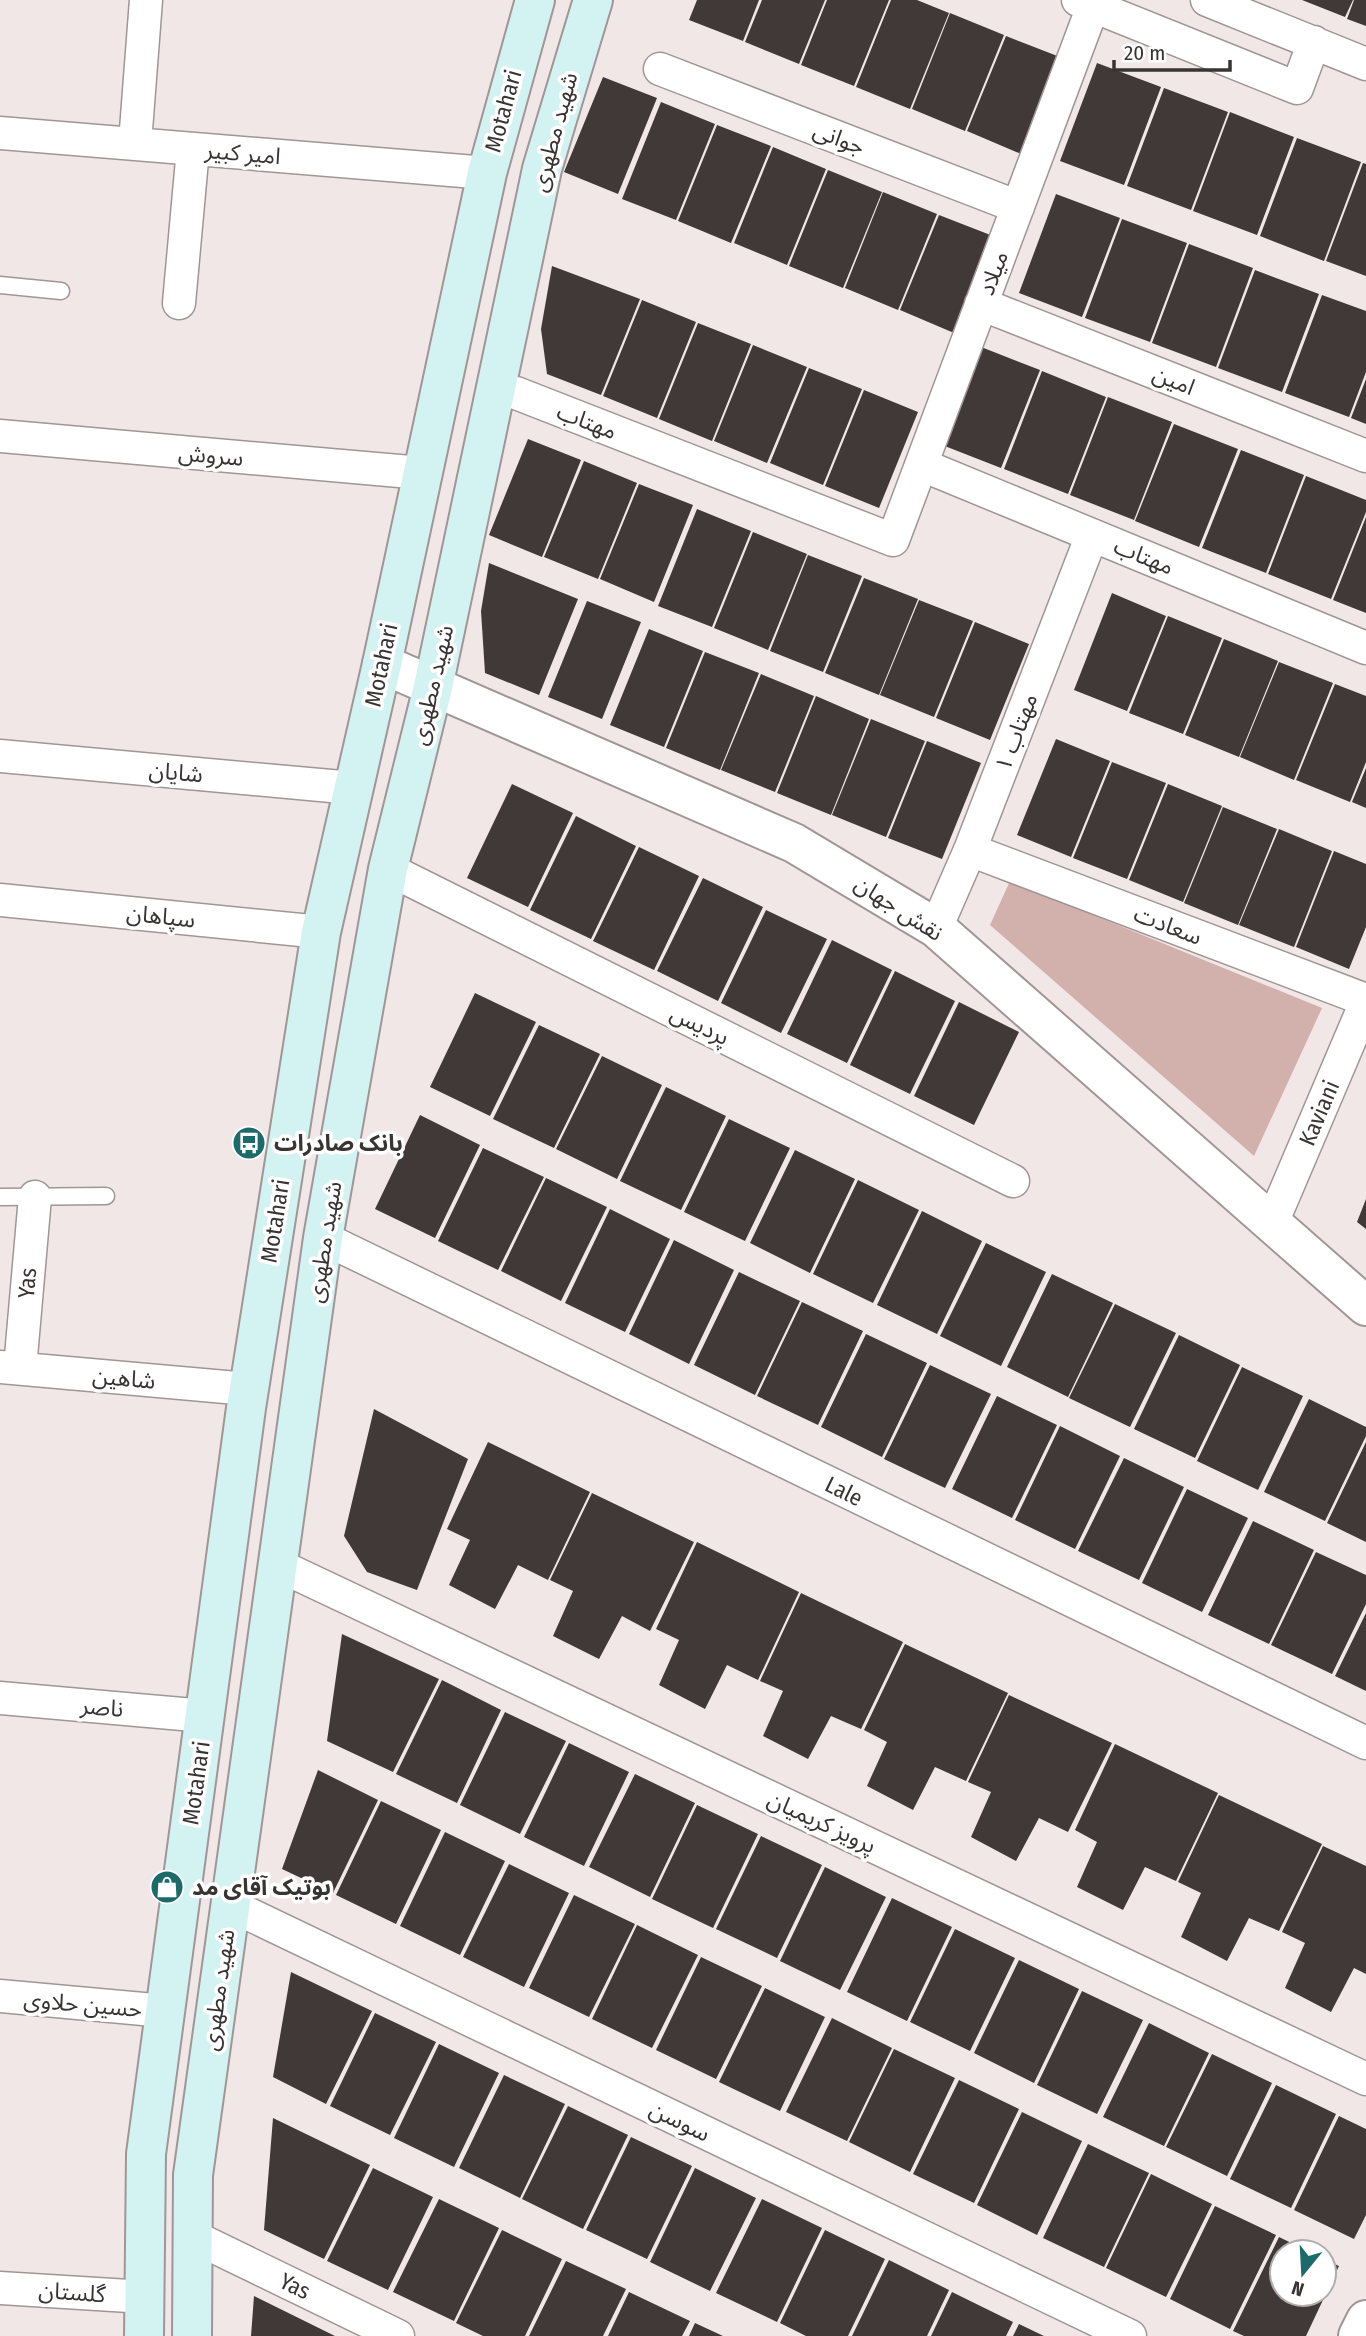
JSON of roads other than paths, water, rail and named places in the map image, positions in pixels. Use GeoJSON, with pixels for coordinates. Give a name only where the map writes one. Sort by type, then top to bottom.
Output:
{"type":"FeatureCollection","features":[{"type":"Feature","properties":{"kind":"main road","name":"Motahari"},"geometry":{"type":"LineString","coordinates":[[144,2336],[146,2154],[248,1389],[321,932],[382,664],[486,173],[535,0]]}},
{"type":"Feature","properties":{"kind":"main road","name":"شهید مطهری"},"geometry":{"type":"LineString","coordinates":[[192,2336],[192,2175],[323,1238],[388,869],[433,687],[542,169],[593,0]]}},
{"type":"Feature","properties":{"kind":"street"},"geometry":{"type":"LineString","coordinates":[[135,143],[146,0]]}},
{"type":"Feature","properties":{"kind":"street"},"geometry":{"type":"LineString","coordinates":[[1207,0],[1366,64]]}},
{"type":"Feature","properties":{"kind":"street"},"geometry":{"type":"LineString","coordinates":[[1086,3],[1297,88],[1314,42]]}},
{"type":"Feature","properties":{"kind":"street","name":"میلاد"},"geometry":{"type":"LineString","coordinates":[[893,540],[1018,207],[1086,3]]}},
{"type":"Feature","properties":{"kind":"street","name":"جوانی"},"geometry":{"type":"LineString","coordinates":[[660,69],[1018,207]]}},
{"type":"Feature","properties":{"kind":"street","name":"امیر کبیر"},"geometry":{"type":"LineString","coordinates":[[0,133],[486,173]]}},
{"type":"Feature","properties":{"kind":"street"},"geometry":{"type":"LineString","coordinates":[[179,303],[192,149]]}},
{"type":"Feature","properties":{"kind":"street","name":"امین"},"geometry":{"type":"LineString","coordinates":[[981,304],[1366,456]]}},
{"type":"Feature","properties":{"kind":"street","name":"مهتاب"},"geometry":{"type":"LineString","coordinates":[[516,394],[893,540]]}},
{"type":"Feature","properties":{"kind":"street","name":"سروش"},"geometry":{"type":"LineString","coordinates":[[0,436],[422,473]]}},
{"type":"Feature","properties":{"kind":"street","name":"مهتاب"},"geometry":{"type":"LineString","coordinates":[[922,465],[1366,648]]}},
{"type":"Feature","properties":{"kind":"street","name":"مهتاب ۱"},"geometry":{"type":"LineString","coordinates":[[936,928],[970,849],[1092,535]]}},
{"type":"Feature","properties":{"kind":"street","name":"نقش جهان"},"geometry":{"type":"LineString","coordinates":[[382,664],[794,843],[936,928],[1366,1307]]}},
{"type":"Feature","properties":{"kind":"street","name":"شایان"},"geometry":{"type":"LineString","coordinates":[[0,756],[353,788]]}},
{"type":"Feature","properties":{"kind":"street","name":"سعادت"},"geometry":{"type":"LineString","coordinates":[[970,849],[1366,1001]]}},
{"type":"Feature","properties":{"kind":"street","name":"پردیس"},"geometry":{"type":"LineString","coordinates":[[388,869],[1013,1181]]}},
{"type":"Feature","properties":{"kind":"street","name":"سپاهان"},"geometry":{"type":"LineString","coordinates":[[0,901],[321,932]]}},
{"type":"Feature","properties":{"kind":"street","name":"Kaviani"},"geometry":{"type":"LineString","coordinates":[[1272,1223],[1366,1001]]}},
{"type":"Feature","properties":{"kind":"street","name":"Yas"},"geometry":{"type":"LineString","coordinates":[[10,1368],[35,1197]]}},
{"type":"Feature","properties":{"kind":"street","name":"Lale"},"geometry":{"type":"LineString","coordinates":[[323,1238],[1366,1743]]}},
{"type":"Feature","properties":{"kind":"street","name":"شاهین"},"geometry":{"type":"LineString","coordinates":[[10,1368],[248,1389]]}},
{"type":"Feature","properties":{"kind":"street","name":"پرویز کریمیان"},"geometry":{"type":"LineString","coordinates":[[278,1565],[1366,2079]]}},
{"type":"Feature","properties":{"kind":"street","name":"ناصر"},"geometry":{"type":"LineString","coordinates":[[0,1698],[205,1716]]}},
{"type":"Feature","properties":{"kind":"street","name":"سوسن"},"geometry":{"type":"LineString","coordinates":[[230,1905],[1130,2336]]}},
{"type":"Feature","properties":{"kind":"street","name":"حسین حلاوی"},"geometry":{"type":"LineString","coordinates":[[0,1996],[165,2011]]}},
{"type":"Feature","properties":{"kind":"street","name":"Yas"},"geometry":{"type":"LineString","coordinates":[[192,2236],[398,2336]]}},
{"type":"Feature","properties":{"kind":"street","name":"گلستان"},"geometry":{"type":"LineString","coordinates":[[0,2288],[145,2297]]}},
{"type":"Feature","properties":{"kind":"street"},"geometry":{"type":"LineString","coordinates":[[1358,2336],[1366,2320]]}},
{"type":"Feature","properties":{"kind":"lane"},"geometry":{"type":"LineString","coordinates":[[0,285],[61,291]]}},
{"type":"Feature","properties":{"kind":"lane"},"geometry":{"type":"LineString","coordinates":[[0,1197],[106,1196]]}},
{"type":"Feature","properties":{"kind":"place","name":"بانک صادرات"},"geometry":{"type":"Point","coordinates":[249,1143]}},
{"type":"Feature","properties":{"kind":"place","name":"بوتیک آقای مد"},"geometry":{"type":"Point","coordinates":[167,1887]}}]}
